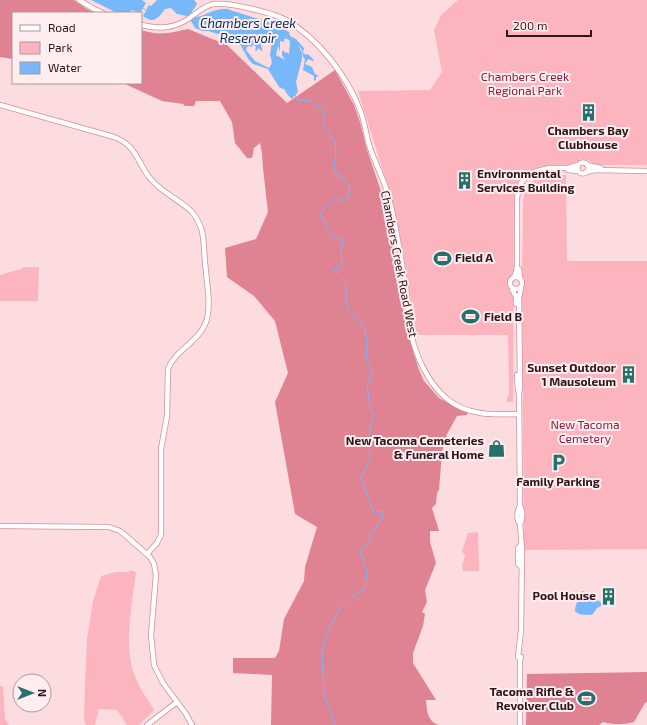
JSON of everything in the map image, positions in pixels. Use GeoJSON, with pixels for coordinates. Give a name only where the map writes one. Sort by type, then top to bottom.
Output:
{"type":"FeatureCollection","features":[{"type":"Feature","properties":{"kind":"street"},"geometry":{"type":"LineString","coordinates":[[79,0],[101,12]]}},
{"type":"Feature","properties":{"kind":"street","name":"Chambers Creek Road West"},"geometry":{"type":"LineString","coordinates":[[142,25],[165,28],[176,25],[189,19],[208,6],[220,3],[273,15],[287,20],[317,44],[331,59],[357,103],[371,150],[385,187],[395,227],[406,288],[412,334],[417,352],[425,370],[440,392],[460,407],[484,414],[519,414]]}},
{"type":"Feature","properties":{"kind":"street"},"geometry":{"type":"LineString","coordinates":[[0,106],[114,137],[129,145],[149,177],[157,186],[192,212],[198,221],[202,232],[208,306],[207,318],[203,329],[171,362],[168,369],[167,416],[161,449],[160,535],[157,543],[147,554]]}},
{"type":"Feature","properties":{"kind":"street"},"geometry":{"type":"LineString","coordinates":[[519,393],[517,387],[516,302],[509,283],[514,277],[517,266],[517,195],[519,187],[530,174],[537,170],[549,168],[568,168],[582,162],[587,165],[600,168],[647,170]]}},
{"type":"Feature","properties":{"kind":"street"},"geometry":{"type":"LineString","coordinates":[[578,165],[578,171]]}},
{"type":"Feature","properties":{"kind":"street"},"geometry":{"type":"LineString","coordinates":[[586,172],[588,168],[587,165]]}},
{"type":"Feature","properties":{"kind":"street"},"geometry":{"type":"LineString","coordinates":[[520,725],[522,557],[520,546],[522,509],[520,506],[519,414],[519,298],[522,282],[519,272],[520,192],[524,181],[534,174],[542,171],[578,171],[582,173],[595,170],[647,170]]}},
{"type":"Feature","properties":{"kind":"street"},"geometry":{"type":"LineString","coordinates":[[514,277],[520,279]]}},
{"type":"Feature","properties":{"kind":"street"},"geometry":{"type":"LineString","coordinates":[[512,289],[517,290],[521,287]]}},
{"type":"Feature","properties":{"kind":"street"},"geometry":{"type":"LineString","coordinates":[[0,526],[109,527],[120,531],[147,554],[154,564],[156,575],[151,635],[153,658],[158,675],[186,714],[192,725]]}},
{"type":"Feature","properties":{"kind":"street"},"geometry":{"type":"LineString","coordinates":[[147,725],[177,702]]}},
{"type":"Feature","properties":{"kind":"green space","name":"Chambers Creek Regional Park"},"geometry":{"type":"Polygon","coordinates":[[[458,0],[647,0],[647,165],[596,165],[591,163],[589,160],[580,159],[577,164],[566,167],[543,166],[530,170],[519,179],[514,195],[513,402],[506,402],[509,394],[508,335],[416,335],[406,267],[394,206],[358,91],[430,90],[442,72],[434,30],[441,15],[458,0]]]}},
{"type":"Feature","properties":{"kind":"green space","name":"New Tacoma Cemetery"},"geometry":{"type":"Polygon","coordinates":[[[566,175],[567,261],[647,261],[647,549],[524,550],[522,295],[524,284],[522,274],[523,203],[530,184],[542,176],[566,175]]]}},
{"type":"Feature","properties":{"kind":"green space"},"geometry":{"type":"Polygon","coordinates":[[[23,267],[39,267],[38,301],[0,301],[0,275],[21,269],[23,267]]]}},
{"type":"Feature","properties":{"kind":"green space"},"geometry":{"type":"Polygon","coordinates":[[[478,532],[479,571],[463,571],[462,565],[465,556],[462,551],[468,533],[478,532]]]}},
{"type":"Feature","properties":{"kind":"green space"},"geometry":{"type":"Polygon","coordinates":[[[129,570],[136,572],[129,627],[132,669],[137,681],[154,710],[139,725],[127,725],[117,710],[99,709],[95,725],[86,725],[84,719],[87,639],[93,601],[101,576],[116,572],[129,572],[129,570]]]}},
{"type":"Feature","properties":{"kind":"green space"},"geometry":{"type":"Polygon","coordinates":[[[0,686],[3,686],[5,719],[9,725],[0,725],[0,686]]]}},
{"type":"Feature","properties":{"kind":"shaded area"},"geometry":{"type":"Polygon","coordinates":[[[0,0],[74,0],[94,12],[12,12],[12,59],[0,57],[0,0]]]}},
{"type":"Feature","properties":{"kind":"shaded area"},"geometry":{"type":"Polygon","coordinates":[[[188,29],[227,45],[287,103],[335,70],[354,105],[384,200],[396,258],[406,328],[419,370],[424,381],[439,398],[468,412],[467,415],[457,416],[447,434],[442,452],[439,490],[437,493],[436,504],[432,508],[439,531],[430,531],[430,542],[436,563],[425,590],[427,602],[422,612],[425,614],[423,626],[413,653],[413,663],[436,700],[426,700],[428,715],[432,721],[439,725],[271,725],[272,675],[233,673],[233,658],[275,658],[279,651],[284,619],[304,581],[305,567],[317,527],[295,514],[275,402],[288,373],[275,321],[254,296],[227,277],[225,248],[256,239],[268,212],[260,143],[254,148],[252,158],[247,158],[235,143],[232,122],[220,101],[196,101],[194,106],[185,106],[183,104],[162,101],[125,84],[142,84],[142,30],[170,33],[188,29]]]}},
{"type":"Feature","properties":{"kind":"shaded area","name":"Tacoma Rifle & Revolver Club"},"geometry":{"type":"Polygon","coordinates":[[[647,672],[647,702],[634,722],[626,724],[611,724],[603,722],[599,725],[526,725],[527,674],[647,672]]]}},
{"type":"Feature","properties":{"kind":"water"},"geometry":{"type":"Polygon","coordinates":[[[91,0],[142,0],[146,3],[141,12],[132,10],[130,12],[115,12],[91,0]]]}},
{"type":"Feature","properties":{"kind":"water","name":"Chambers Creek Reservoir"},"geometry":{"type":"Polygon","coordinates":[[[157,0],[194,0],[197,4],[191,13],[196,17],[213,11],[227,9],[274,24],[289,32],[290,36],[296,39],[304,48],[303,53],[308,54],[314,60],[308,59],[305,64],[312,67],[315,74],[319,76],[316,77],[316,81],[314,80],[314,76],[303,70],[305,59],[298,44],[302,53],[302,59],[296,82],[298,92],[292,99],[285,90],[279,87],[268,69],[253,64],[249,60],[238,41],[230,34],[218,34],[195,28],[187,16],[177,14],[171,8],[165,9],[156,19],[147,19],[143,16],[149,5],[151,6],[157,0]],[[284,37],[286,39],[284,39],[284,42],[280,41],[280,52],[278,46],[276,55],[285,60],[282,52],[283,50],[285,53],[286,52],[289,54],[290,41],[284,37]],[[266,38],[261,46],[263,52],[258,48],[257,51],[255,50],[256,47],[253,44],[252,47],[247,47],[246,50],[255,61],[269,68],[272,63],[270,54],[272,43],[270,39],[266,38]]]}},
{"type":"Feature","properties":{"kind":"water"},"geometry":{"type":"Polygon","coordinates":[[[582,591],[585,592],[590,598],[604,604],[597,608],[592,615],[581,615],[575,611],[582,591]]]}},
{"type":"Feature","properties":{"kind":"waterway"},"geometry":{"type":"LineString","coordinates":[[295,95],[298,100],[312,101],[325,112],[323,120],[324,125],[335,143],[336,150],[334,168],[337,174],[343,178],[350,188],[348,198],[345,201],[334,199],[320,212],[332,236],[338,238],[343,243],[341,250],[342,261],[334,271],[346,283],[346,306],[349,312],[357,318],[365,330],[367,339],[366,360],[372,371],[367,385],[370,408],[374,415],[369,434],[370,457],[361,479],[374,513],[382,511],[383,517],[370,536],[366,546],[360,551],[367,570],[365,590],[350,598],[341,607],[328,630],[322,650],[324,696],[335,725]]}},
{"type":"Feature","properties":{"kind":"place","name":"Chambers Bay Clubhouse"},"geometry":{"type":"Point","coordinates":[588,112]}},
{"type":"Feature","properties":{"kind":"place","name":"Environmental Services Building"},"geometry":{"type":"Point","coordinates":[464,181]}},
{"type":"Feature","properties":{"kind":"place","name":"Field A"},"geometry":{"type":"Point","coordinates":[442,258]}},
{"type":"Feature","properties":{"kind":"place","name":"Field B"},"geometry":{"type":"Point","coordinates":[471,317]}},
{"type":"Feature","properties":{"kind":"place","name":"Sunset Outdoor 1 Mausoleum"},"geometry":{"type":"Point","coordinates":[629,375]}},
{"type":"Feature","properties":{"kind":"place","name":"New Tacoma Cemeteries & Funeral Home"},"geometry":{"type":"Point","coordinates":[497,448]}},
{"type":"Feature","properties":{"kind":"place","name":"Family Parking"},"geometry":{"type":"Point","coordinates":[558,463]}},
{"type":"Feature","properties":{"kind":"place","name":"Pool House"},"geometry":{"type":"Point","coordinates":[609,596]}},
{"type":"Feature","properties":{"kind":"place","name":"Tacoma Rifle & Revolver Club"},"geometry":{"type":"Point","coordinates":[587,699]}}]}
